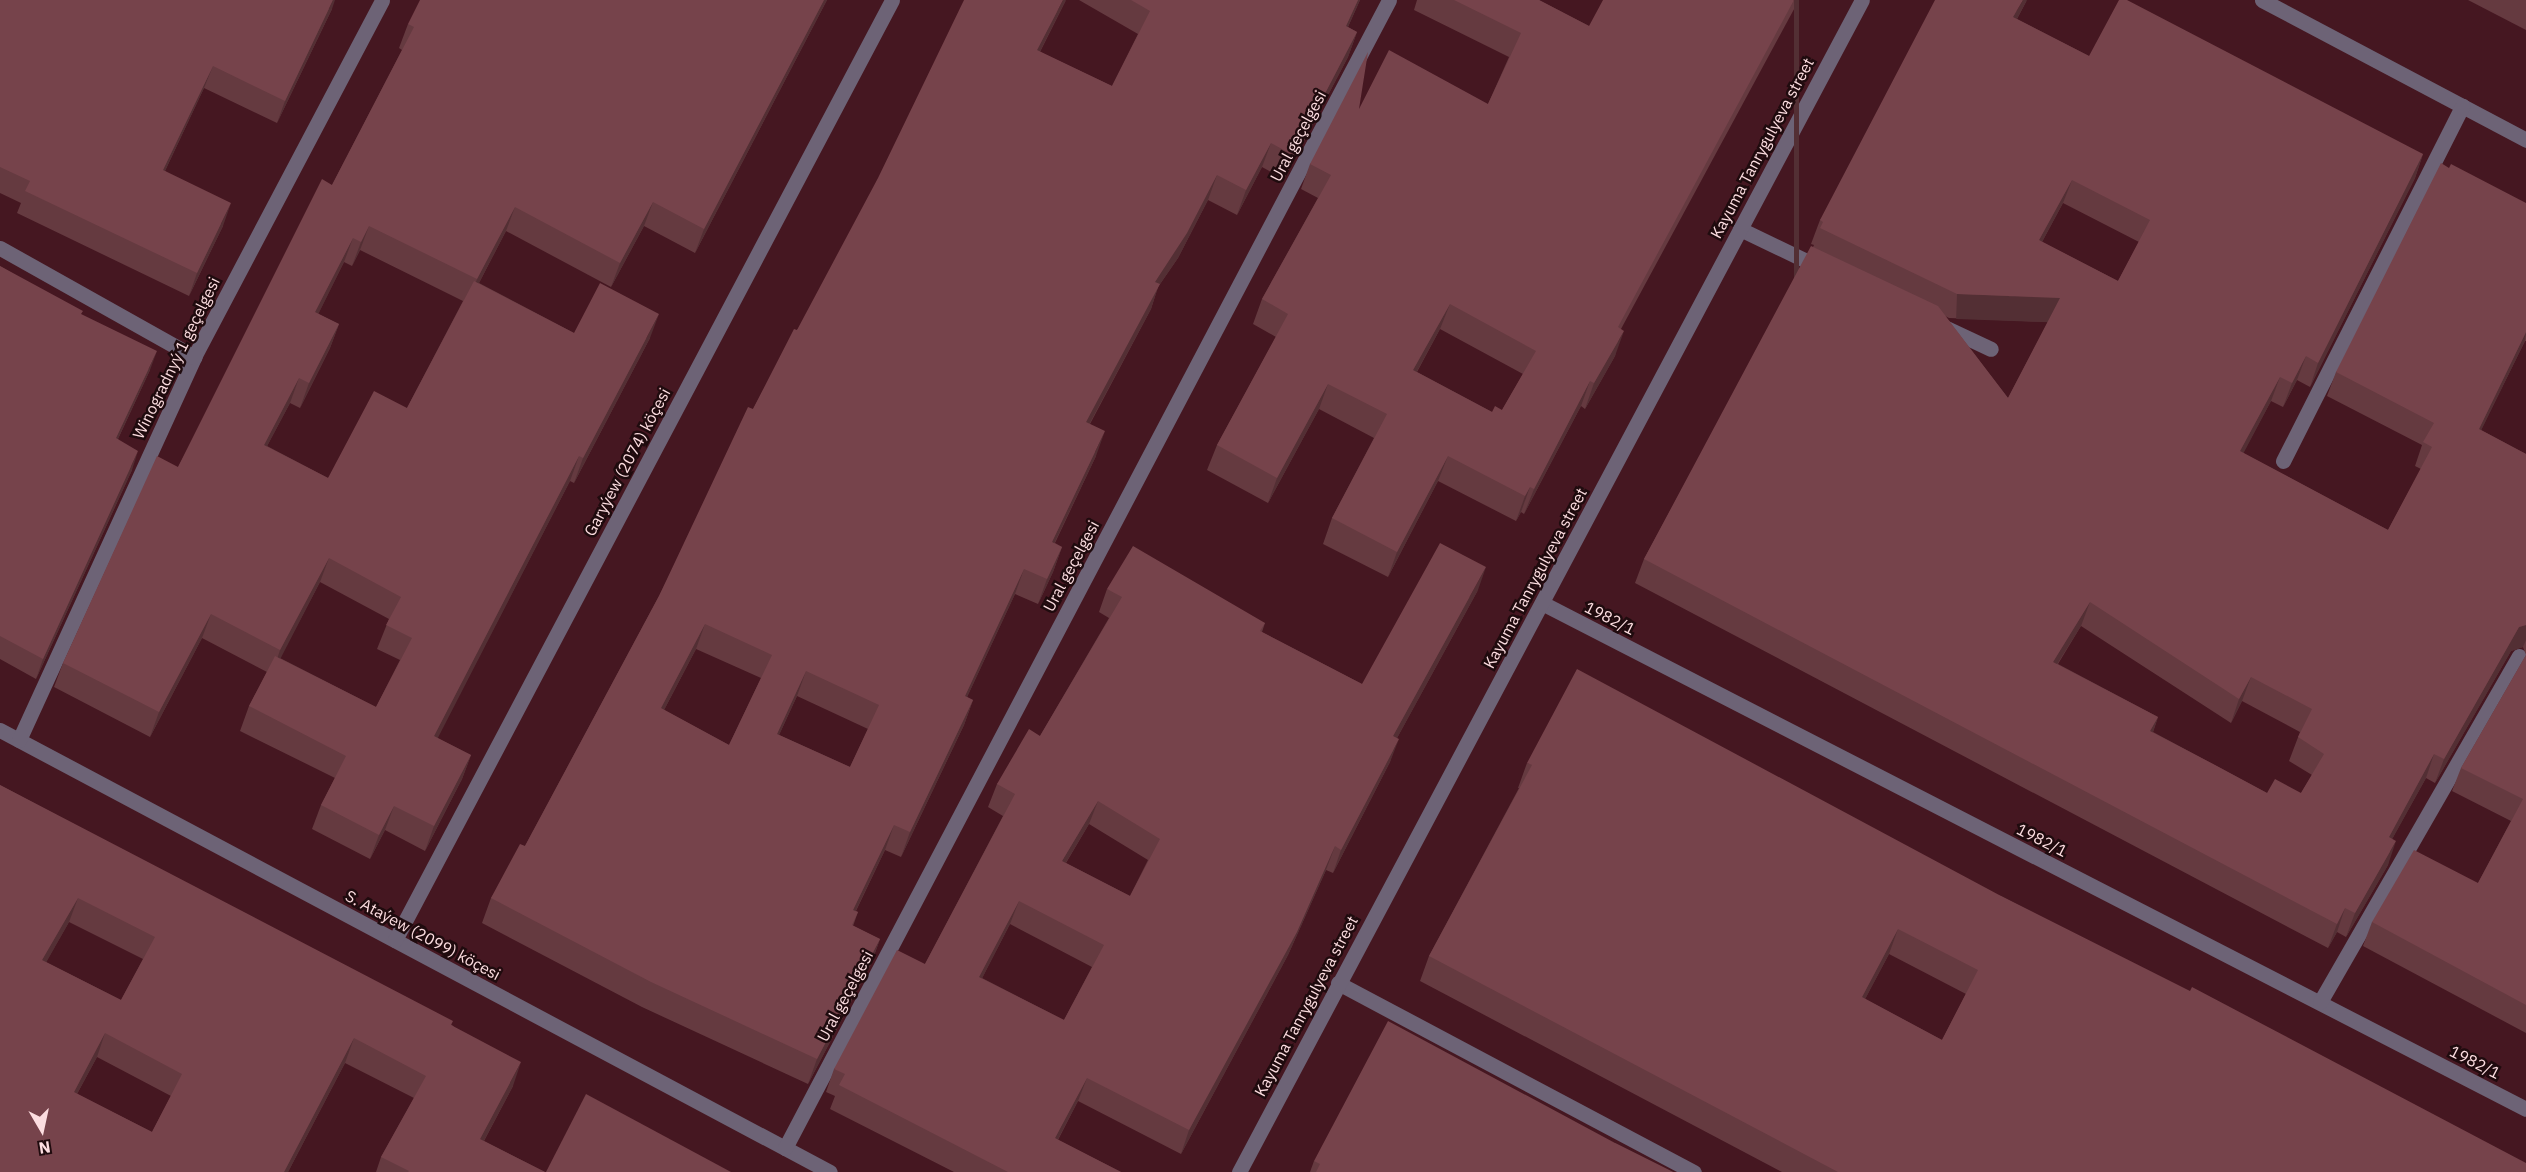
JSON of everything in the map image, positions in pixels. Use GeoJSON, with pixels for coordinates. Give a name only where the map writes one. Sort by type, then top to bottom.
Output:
{"type":"FeatureCollection","features":[{"type":"Feature","properties":{"kind":"street","name":"Winogradnyý 1 geçelgesi"},"geometry":{"type":"LineString","coordinates":[[18,740],[194,357],[382,0]]}},
{"type":"Feature","properties":{"kind":"street","name":"Garyýew (2074) köçesi"},"geometry":{"type":"LineString","coordinates":[[394,940],[892,0]]}},
{"type":"Feature","properties":{"kind":"street","name":"Ural geçelgesi"},"geometry":{"type":"LineString","coordinates":[[785,1148],[1389,0]]}},
{"type":"Feature","properties":{"kind":"street","name":"Kayuma Tanrygulyeva street"},"geometry":{"type":"LineString","coordinates":[[1239,1172],[1862,0]]}},
{"type":"Feature","properties":{"kind":"street"},"geometry":{"type":"LineString","coordinates":[[2262,0],[2526,140]]}},
{"type":"Feature","properties":{"kind":"street"},"geometry":{"type":"LineString","coordinates":[[2283,460],[2462,106]]}},
{"type":"Feature","properties":{"kind":"street"},"geometry":{"type":"LineString","coordinates":[[1740,229],[1834,274]]}},
{"type":"Feature","properties":{"kind":"street"},"geometry":{"type":"LineString","coordinates":[[0,248],[194,357]]}},
{"type":"Feature","properties":{"kind":"street"},"geometry":{"type":"LineString","coordinates":[[1929,319],[1991,349]]}},
{"type":"Feature","properties":{"kind":"street","name":"1982/1"},"geometry":{"type":"LineString","coordinates":[[1542,603],[2526,1109]]}},
{"type":"Feature","properties":{"kind":"street"},"geometry":{"type":"LineString","coordinates":[[2320,1002],[2519,656]]}},
{"type":"Feature","properties":{"kind":"street","name":"S. Ataýew (2099) köçesi"},"geometry":{"type":"LineString","coordinates":[[0,730],[830,1172]]}},
{"type":"Feature","properties":{"kind":"street"},"geometry":{"type":"LineString","coordinates":[[1338,983],[1694,1172]]}},
{"type":"Feature","properties":{"kind":"building"},"geometry":{"type":"Polygon","coordinates":[[[0,0],[333,0],[285,101],[213,66],[163,170],[231,203],[197,273],[25,191],[30,181],[0,167],[0,0]]]}},
{"type":"Feature","properties":{"kind":"building"},"geometry":{"type":"Polygon","coordinates":[[[420,0],[824,0],[704,229],[653,202],[620,263],[515,207],[477,279],[369,226],[361,242],[353,238],[315,312],[339,324],[309,383],[299,378],[264,445],[328,478],[374,391],[407,408],[474,281],[574,333],[600,283],[659,314],[583,458],[579,456],[434,736],[471,755],[434,826],[394,806],[379,835],[321,805],[346,756],[249,706],[275,656],[376,707],[412,638],[386,625],[401,597],[329,558],[280,650],[211,614],[159,712],[63,663],[157,456],[178,467],[322,179],[332,185],[414,27],[408,24],[420,0]]]}},
{"type":"Feature","properties":{"kind":"building"},"geometry":{"type":"Polygon","coordinates":[[[964,0],[1063,0],[1037,50],[1112,86],[1150,11],[1131,0],[1358,0],[1346,26],[1357,32],[1293,155],[1271,143],[1246,190],[1217,175],[1187,233],[1155,282],[1160,284],[1086,422],[1105,431],[1052,542],[1062,547],[1047,579],[1024,569],[965,696],[973,700],[910,832],[894,825],[853,910],[858,912],[852,925],[880,939],[817,1059],[651,982],[491,898],[520,844],[525,846],[659,596],[748,407],[753,409],[794,329],[797,330],[878,178],[964,0]],[[705,624],[661,708],[729,745],[772,655],[705,624]],[[806,671],[777,734],[850,767],[879,705],[806,671]]]}},
{"type":"Feature","properties":{"kind":"building"},"geometry":{"type":"Polygon","coordinates":[[[1454,0],[1539,0],[1589,26],[1603,0],[1794,0],[1618,327],[1624,331],[1594,383],[1590,381],[1534,489],[1530,487],[1525,496],[1448,456],[1397,552],[1332,518],[1387,414],[1328,384],[1277,478],[1217,445],[1288,314],[1262,299],[1331,175],[1310,164],[1368,52],[1359,109],[1389,50],[1488,104],[1521,33],[1454,0]],[[1450,304],[1413,370],[1492,412],[1495,406],[1502,410],[1536,351],[1450,304]]]}},
{"type":"Feature","properties":{"kind":"building"},"geometry":{"type":"Polygon","coordinates":[[[1935,0],[2023,0],[2013,17],[2089,56],[2119,0],[2127,0],[2423,154],[2318,363],[2306,356],[2292,383],[2280,377],[2240,451],[2388,530],[2432,447],[2423,442],[2434,423],[2336,372],[2441,163],[2449,168],[2451,164],[2526,203],[2526,332],[2479,429],[2526,454],[2526,625],[2519,627],[2444,759],[2434,754],[2389,837],[2396,841],[2355,913],[2345,908],[2337,924],[1644,559],[1811,246],[1938,306],[2008,398],[2060,298],[1957,294],[1820,228],[1823,222],[1820,220],[1935,0]],[[2072,180],[2039,240],[2118,281],[2150,220],[2072,180]],[[2090,602],[2053,662],[2158,717],[2150,731],[2267,793],[2275,779],[2301,793],[2324,754],[2298,737],[2312,709],[2251,677],[2239,699],[2090,602]]]}},
{"type":"Feature","properties":{"kind":"building"},"geometry":{"type":"Polygon","coordinates":[[[0,266],[83,311],[81,314],[157,351],[116,438],[138,451],[43,659],[0,636],[0,266]]]}},
{"type":"Feature","properties":{"kind":"building"},"geometry":{"type":"Polygon","coordinates":[[[1440,543],[1486,567],[1393,736],[1399,739],[1341,850],[1335,846],[1297,932],[1189,1130],[1087,1078],[1055,1138],[1121,1172],[1008,1172],[839,1085],[845,1074],[834,1069],[897,950],[925,964],[1015,794],[997,784],[1029,729],[1040,736],[1122,597],[1107,589],[1133,546],[1265,623],[1260,631],[1362,684],[1440,543]],[[1098,801],[1062,861],[1130,896],[1160,839],[1098,801]],[[1019,901],[979,977],[1064,1020],[1104,945],[1019,901]]]}},
{"type":"Feature","properties":{"kind":"building"},"geometry":{"type":"Polygon","coordinates":[[[2526,655],[2526,1005],[2372,922],[2414,850],[2478,883],[2523,799],[2461,768],[2526,655]]]}},
{"type":"Feature","properties":{"kind":"building"},"geometry":{"type":"Polygon","coordinates":[[[1577,669],[2001,896],[2190,991],[2192,987],[2526,1163],[2526,1172],[1838,1172],[1429,956],[1532,765],[1527,763],[1577,669]],[[1898,929],[1862,997],[1942,1040],[1978,970],[1898,929]]]}},
{"type":"Feature","properties":{"kind":"building"},"geometry":{"type":"Polygon","coordinates":[[[0,785],[453,1021],[451,1025],[521,1062],[480,1139],[545,1172],[408,1172],[381,1157],[426,1076],[354,1038],[284,1172],[0,1172],[0,785]],[[78,898],[42,960],[121,1000],[155,937],[78,898]],[[105,1033],[74,1092],[152,1132],[182,1074],[105,1033]]]}},
{"type":"Feature","properties":{"kind":"building"},"geometry":{"type":"Polygon","coordinates":[[[1388,1021],[1673,1172],[1316,1172],[1320,1164],[1314,1161],[1388,1021]]]}},
{"type":"Feature","properties":{"kind":"building"},"geometry":{"type":"Polygon","coordinates":[[[586,1094],[731,1172],[546,1172],[586,1094]]]}}]}
